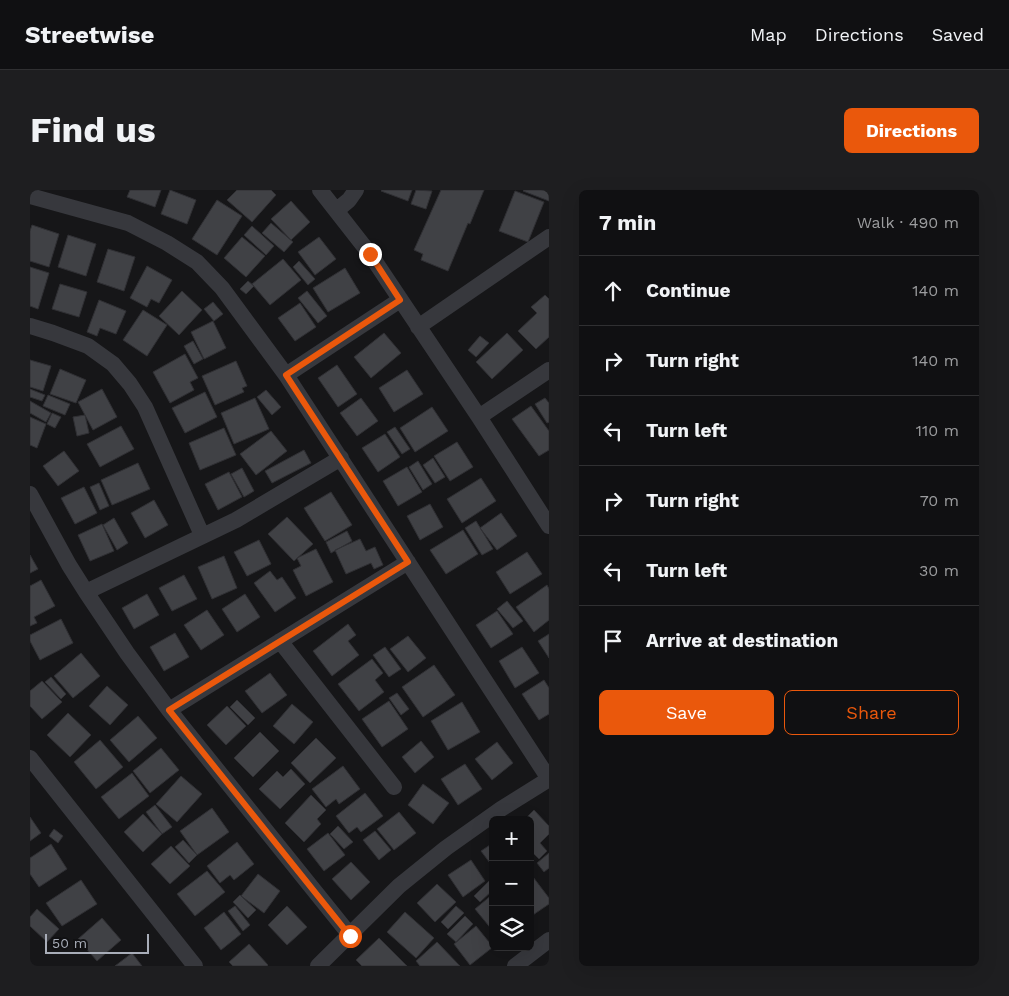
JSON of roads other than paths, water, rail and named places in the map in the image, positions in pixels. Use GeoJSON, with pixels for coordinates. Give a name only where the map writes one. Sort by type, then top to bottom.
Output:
{"type":"FeatureCollection","features":[{"type":"Feature","properties":{"kind":"street"},"geometry":{"type":"LineString","coordinates":[[320,190],[370,254],[549,526]]}},
{"type":"Feature","properties":{"kind":"street"},"geometry":{"type":"LineString","coordinates":[[336,210],[349,200],[356,190]]}},
{"type":"Feature","properties":{"kind":"street"},"geometry":{"type":"LineString","coordinates":[[30,196],[128,223],[167,243],[196,262],[222,288],[286,375],[549,779],[501,809],[446,848],[399,886],[318,966]]}},
{"type":"Feature","properties":{"kind":"street"},"geometry":{"type":"LineString","coordinates":[[418,327],[549,237]]}},
{"type":"Feature","properties":{"kind":"street"},"geometry":{"type":"LineString","coordinates":[[286,375],[400,300]]}},
{"type":"Feature","properties":{"kind":"street"},"geometry":{"type":"LineString","coordinates":[[30,326],[53,332],[88,346],[113,364],[130,384],[145,407],[202,535]]}},
{"type":"Feature","properties":{"kind":"street"},"geometry":{"type":"LineString","coordinates":[[479,417],[549,370]]}},
{"type":"Feature","properties":{"kind":"street"},"geometry":{"type":"LineString","coordinates":[[86,592],[236,520],[341,458]]}},
{"type":"Feature","properties":{"kind":"street"},"geometry":{"type":"LineString","coordinates":[[30,494],[69,565],[126,653],[169,710],[350,936]]}},
{"type":"Feature","properties":{"kind":"street"},"geometry":{"type":"LineString","coordinates":[[169,710],[408,562]]}},
{"type":"Feature","properties":{"kind":"street"},"geometry":{"type":"LineString","coordinates":[[280,641],[394,787]]}},
{"type":"Feature","properties":{"kind":"street"},"geometry":{"type":"LineString","coordinates":[[30,758],[195,966]]}},
{"type":"Feature","properties":{"kind":"street"},"geometry":{"type":"LineString","coordinates":[[515,966],[549,940]]}}]}
